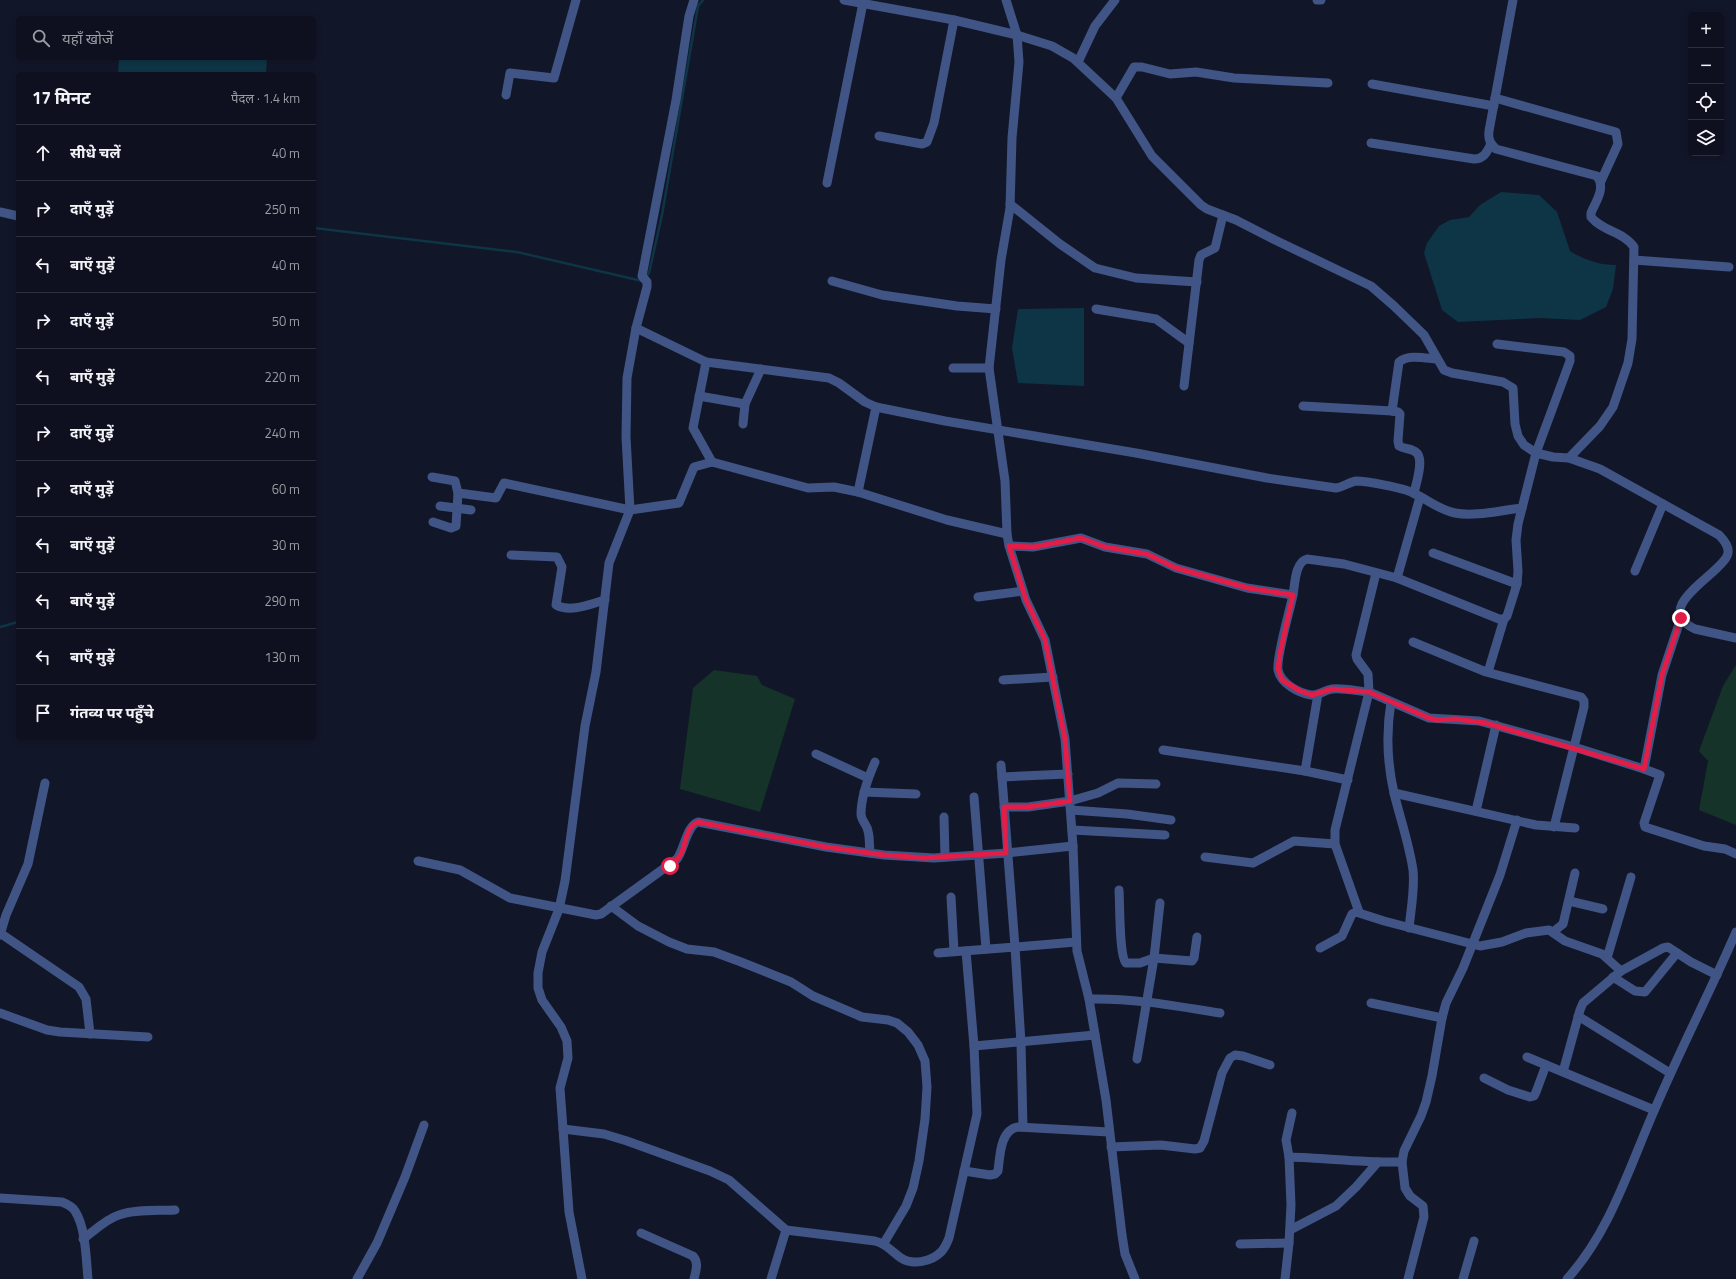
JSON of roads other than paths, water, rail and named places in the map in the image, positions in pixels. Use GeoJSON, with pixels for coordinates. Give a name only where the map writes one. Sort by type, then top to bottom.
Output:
{"type":"FeatureCollection","features":[{"type":"Feature","properties":{"kind":"street"},"geometry":{"type":"LineString","coordinates":[[506,95],[510,73],[554,78],[576,0]]}},
{"type":"Feature","properties":{"kind":"street"},"geometry":{"type":"LineString","coordinates":[[582,1279],[569,1212],[560,1088],[568,1058],[567,1041],[561,1027],[542,1000],[538,980],[542,952],[559,909],[564,881],[586,726],[596,672],[610,563],[630,510],[626,437],[627,378],[676,100],[689,16],[694,0]]}},
{"type":"Feature","properties":{"kind":"street"},"geometry":{"type":"LineString","coordinates":[[844,0],[954,20],[1017,35],[1052,46],[1078,62],[1116,98],[1152,156],[1201,205],[1230,217],[1274,240],[1371,286],[1424,335],[1436,359],[1444,370],[1452,373],[1503,382],[1513,388],[1515,424],[1518,436],[1524,445],[1536,453],[1553,458],[1569,458],[1600,469],[1719,535],[1724,541],[1732,546],[1728,556],[1722,563],[1684,598],[1680,609],[1681,618],[1662,675],[1644,769]]}},
{"type":"Feature","properties":{"kind":"street"},"geometry":{"type":"LineString","coordinates":[[1006,0],[1017,35],[1019,62],[1012,138],[1010,204],[1001,260],[988,368],[1005,481],[1007,534],[1009,546],[1023,591],[1045,640],[1065,739],[1073,846],[1076,942],[1089,999],[1106,1100],[1125,1254],[1135,1279]]}},
{"type":"Feature","properties":{"kind":"street"},"geometry":{"type":"LineString","coordinates":[[1078,62],[1095,26],[1115,0]]}},
{"type":"Feature","properties":{"kind":"street"},"geometry":{"type":"LineString","coordinates":[[1513,0],[1488,139],[1496,149],[1597,176],[1601,181]]}},
{"type":"Feature","properties":{"kind":"street"},"geometry":{"type":"LineString","coordinates":[[827,183],[863,3]]}},
{"type":"Feature","properties":{"kind":"street"},"geometry":{"type":"LineString","coordinates":[[879,136],[922,144],[927,142],[934,123],[954,20]]}},
{"type":"Feature","properties":{"kind":"street"},"geometry":{"type":"LineString","coordinates":[[1116,98],[1134,67],[1142,67],[1170,74],[1196,72],[1234,78],[1328,83]]}},
{"type":"Feature","properties":{"kind":"street"},"geometry":{"type":"LineString","coordinates":[[1372,84],[1495,102],[1616,132],[1618,144],[1601,181],[1601,190],[1591,217],[1597,222],[1625,237],[1634,247],[1632,339],[1626,369],[1612,407],[1600,426],[1569,458]]}},
{"type":"Feature","properties":{"kind":"street"},"geometry":{"type":"LineString","coordinates":[[1371,143],[1474,160],[1480,159],[1485,155],[1491,144]]}},
{"type":"Feature","properties":{"kind":"street"},"geometry":{"type":"LineString","coordinates":[[1010,204],[1060,244],[1095,268],[1130,277],[1196,282]]}},
{"type":"Feature","properties":{"kind":"street"},"geometry":{"type":"LineString","coordinates":[[0,212],[16,216]]}},
{"type":"Feature","properties":{"kind":"street"},"geometry":{"type":"LineString","coordinates":[[1184,386],[1196,282],[1201,255],[1215,248],[1230,217]]}},
{"type":"Feature","properties":{"kind":"street"},"geometry":{"type":"LineString","coordinates":[[1634,260],[1729,267]]}},
{"type":"Feature","properties":{"kind":"street"},"geometry":{"type":"LineString","coordinates":[[832,281],[882,295],[957,306],[996,309]]}},
{"type":"Feature","properties":{"kind":"street"},"geometry":{"type":"LineString","coordinates":[[1096,309],[1156,319],[1189,343]]}},
{"type":"Feature","properties":{"kind":"street"},"geometry":{"type":"LineString","coordinates":[[636,328],[706,362],[828,378],[838,383],[865,402],[876,407],[1275,479],[1336,488],[1344,487],[1355,481],[1364,482],[1417,495],[1439,507],[1455,513],[1480,513],[1522,508]]}},
{"type":"Feature","properties":{"kind":"street"},"geometry":{"type":"LineString","coordinates":[[1488,672],[1504,619],[1507,616],[1517,584],[1518,571],[1516,540],[1522,508],[1536,453],[1570,362],[1570,356],[1564,352],[1497,344]]}},
{"type":"Feature","properties":{"kind":"street"},"geometry":{"type":"LineString","coordinates":[[1392,411],[1399,362],[1402,359],[1409,358],[1436,359]]}},
{"type":"Feature","properties":{"kind":"street"},"geometry":{"type":"LineString","coordinates":[[706,362],[693,428],[712,462]]}},
{"type":"Feature","properties":{"kind":"street"},"geometry":{"type":"LineString","coordinates":[[953,368],[988,368]]}},
{"type":"Feature","properties":{"kind":"street"},"geometry":{"type":"LineString","coordinates":[[743,424],[744,404],[761,369]]}},
{"type":"Feature","properties":{"kind":"street"},"geometry":{"type":"LineString","coordinates":[[699,396],[744,404]]}},
{"type":"Feature","properties":{"kind":"street"},"geometry":{"type":"LineString","coordinates":[[1303,406],[1392,411],[1400,414],[1398,444],[1401,447],[1415,451],[1420,458],[1420,467],[1417,495],[1397,578]]}},
{"type":"Feature","properties":{"kind":"street"},"geometry":{"type":"LineString","coordinates":[[858,492],[876,407]]}},
{"type":"Feature","properties":{"kind":"street"},"geometry":{"type":"LineString","coordinates":[[458,493],[496,498],[504,483],[630,510],[678,503],[694,467],[712,462],[808,488],[834,487],[858,492],[947,520],[1007,534]]}},
{"type":"Feature","properties":{"kind":"street"},"geometry":{"type":"LineString","coordinates":[[432,477],[455,481],[458,493],[456,526],[451,528],[433,522]]}},
{"type":"Feature","properties":{"kind":"street"},"geometry":{"type":"LineString","coordinates":[[440,506],[458,509],[472,514],[473,495]]}},
{"type":"Feature","properties":{"kind":"street"},"geometry":{"type":"LineString","coordinates":[[1636,571],[1663,504]]}},
{"type":"Feature","properties":{"kind":"street"},"geometry":{"type":"LineString","coordinates":[[1009,546],[1034,547],[1081,538],[1105,547],[1147,554],[1176,568],[1248,588],[1293,595]]}},
{"type":"Feature","properties":{"kind":"street"},"geometry":{"type":"LineString","coordinates":[[1433,553],[1517,584]]}},
{"type":"Feature","properties":{"kind":"street"},"geometry":{"type":"LineString","coordinates":[[511,555],[557,557],[562,567],[556,598],[556,605],[560,607],[583,607],[605,600]]}},
{"type":"Feature","properties":{"kind":"street"},"geometry":{"type":"LineString","coordinates":[[1504,619],[1499,619],[1397,578],[1344,564],[1307,559],[1302,560],[1299,564],[1278,669],[1282,680],[1300,691],[1312,695],[1332,689],[1369,692],[1429,718],[1437,720],[1456,719],[1496,725],[1574,747],[1660,775],[1644,822],[1645,827],[1704,846],[1725,849],[1736,854]]}},
{"type":"Feature","properties":{"kind":"street"},"geometry":{"type":"LineString","coordinates":[[1359,912],[1335,844],[1335,830],[1369,692],[1368,674],[1357,659],[1356,655],[1376,573]]}},
{"type":"Feature","properties":{"kind":"street"},"geometry":{"type":"LineString","coordinates":[[978,597],[1023,591]]}},
{"type":"Feature","properties":{"kind":"street"},"geometry":{"type":"LineString","coordinates":[[1681,618],[1689,626],[1695,629],[1736,638]]}},
{"type":"Feature","properties":{"kind":"street"},"geometry":{"type":"LineString","coordinates":[[1413,642],[1488,672],[1582,697],[1584,706],[1554,827]]}},
{"type":"Feature","properties":{"kind":"street"},"geometry":{"type":"LineString","coordinates":[[1003,680],[1053,677]]}},
{"type":"Feature","properties":{"kind":"street"},"geometry":{"type":"LineString","coordinates":[[1305,771],[1318,694]]}},
{"type":"Feature","properties":{"kind":"street"},"geometry":{"type":"LineString","coordinates":[[1391,702],[1387,737],[1390,767],[1394,793],[1413,871],[1409,928]]}},
{"type":"Feature","properties":{"kind":"street"},"geometry":{"type":"LineString","coordinates":[[1476,812],[1496,725]]}},
{"type":"Feature","properties":{"kind":"street"},"geometry":{"type":"LineString","coordinates":[[1163,750],[1305,771],[1348,780]]}},
{"type":"Feature","properties":{"kind":"street"},"geometry":{"type":"LineString","coordinates":[[816,754],[868,778]]}},
{"type":"Feature","properties":{"kind":"street"},"geometry":{"type":"LineString","coordinates":[[870,853],[868,831],[862,820],[861,814],[864,792],[875,762]]}},
{"type":"Feature","properties":{"kind":"street"},"geometry":{"type":"LineString","coordinates":[[1001,765],[1020,1042],[1023,1127]]}},
{"type":"Feature","properties":{"kind":"street"},"geometry":{"type":"LineString","coordinates":[[1002,777],[1068,774]]}},
{"type":"Feature","properties":{"kind":"street"},"geometry":{"type":"LineString","coordinates":[[45,783],[28,864],[6,915],[0,934],[79,987],[86,999],[90,1034]]}},
{"type":"Feature","properties":{"kind":"street"},"geometry":{"type":"LineString","coordinates":[[1004,807],[1028,807],[1070,801],[1098,793],[1118,783],[1156,784]]}},
{"type":"Feature","properties":{"kind":"street"},"geometry":{"type":"LineString","coordinates":[[864,792],[916,794]]}},
{"type":"Feature","properties":{"kind":"street"},"geometry":{"type":"LineString","coordinates":[[1394,793],[1536,825],[1575,828]]}},
{"type":"Feature","properties":{"kind":"street"},"geometry":{"type":"LineString","coordinates":[[974,797],[986,949]]}},
{"type":"Feature","properties":{"kind":"street"},"geometry":{"type":"LineString","coordinates":[[1070,810],[1127,814],[1171,820]]}},
{"type":"Feature","properties":{"kind":"street"},"geometry":{"type":"LineString","coordinates":[[944,817],[945,857]]}},
{"type":"Feature","properties":{"kind":"street"},"geometry":{"type":"LineString","coordinates":[[1408,1279],[1424,1217],[1424,1209],[1423,1206],[1410,1196],[1405,1188],[1402,1162],[1404,1151],[1426,1102],[1446,1003],[1464,968],[1472,944],[1500,875],[1517,820]]}},
{"type":"Feature","properties":{"kind":"street"},"geometry":{"type":"LineString","coordinates":[[418,861],[460,870],[510,898],[596,916],[602,914],[677,859],[681,854],[690,828],[693,823],[698,822],[826,847],[924,858],[1006,853],[1073,846]]}},
{"type":"Feature","properties":{"kind":"street"},"geometry":{"type":"LineString","coordinates":[[1072,830],[1165,835]]}},
{"type":"Feature","properties":{"kind":"street"},"geometry":{"type":"LineString","coordinates":[[1205,857],[1252,863],[1294,841],[1335,844]]}},
{"type":"Feature","properties":{"kind":"street"},"geometry":{"type":"LineString","coordinates":[[1553,932],[1563,924],[1575,873]]}},
{"type":"Feature","properties":{"kind":"street"},"geometry":{"type":"LineString","coordinates":[[1607,958],[1631,877]]}},
{"type":"Feature","properties":{"kind":"street"},"geometry":{"type":"LineString","coordinates":[[1119,890],[1123,960],[1126,963],[1140,963],[1154,958],[1192,961],[1194,958],[1197,937]]}},
{"type":"Feature","properties":{"kind":"street"},"geometry":{"type":"LineString","coordinates":[[952,897],[954,951]]}},
{"type":"Feature","properties":{"kind":"street"},"geometry":{"type":"LineString","coordinates":[[1569,901],[1603,909]]}},
{"type":"Feature","properties":{"kind":"street"},"geometry":{"type":"LineString","coordinates":[[1138,1059],[1154,958],[1160,903]]}},
{"type":"Feature","properties":{"kind":"street"},"geometry":{"type":"LineString","coordinates":[[611,906],[638,926],[669,942],[687,949],[714,952],[741,962],[791,982],[813,996],[862,1017],[888,1020],[896,1023],[908,1032],[918,1045],[925,1061],[927,1087],[926,1119],[913,1188],[906,1206],[884,1243]]}},
{"type":"Feature","properties":{"kind":"street"},"geometry":{"type":"LineString","coordinates":[[1320,948],[1342,936],[1352,914],[1359,912],[1409,928],[1472,944],[1490,945],[1526,933],[1542,931],[1553,932],[1565,941],[1607,958],[1621,971]]}},
{"type":"Feature","properties":{"kind":"street"},"geometry":{"type":"LineString","coordinates":[[1567,1279],[1581,1264],[1616,1202],[1670,1073],[1736,932]]}},
{"type":"Feature","properties":{"kind":"street"},"geometry":{"type":"LineString","coordinates":[[938,953],[1076,942]]}},
{"type":"Feature","properties":{"kind":"street"},"geometry":{"type":"LineString","coordinates":[[1563,1072],[1583,1003],[1621,971],[1663,948],[1672,948],[1691,962],[1717,975]]}},
{"type":"Feature","properties":{"kind":"street"},"geometry":{"type":"LineString","coordinates":[[563,1129],[604,1134],[710,1171],[729,1180],[786,1230],[884,1243],[901,1258],[909,1261],[918,1262],[934,1258],[943,1251],[949,1238],[977,1114],[974,1046],[966,950]]}},
{"type":"Feature","properties":{"kind":"street"},"geometry":{"type":"LineString","coordinates":[[1613,977],[1635,991],[1645,992],[1677,953]]}},
{"type":"Feature","properties":{"kind":"street"},"geometry":{"type":"LineString","coordinates":[[1089,999],[1146,1001],[1220,1013]]}},
{"type":"Feature","properties":{"kind":"street"},"geometry":{"type":"LineString","coordinates":[[1371,1003],[1442,1018]]}},
{"type":"Feature","properties":{"kind":"street"},"geometry":{"type":"LineString","coordinates":[[0,1013],[47,1030],[148,1037]]}},
{"type":"Feature","properties":{"kind":"street"},"geometry":{"type":"LineString","coordinates":[[1578,1016],[1670,1073]]}},
{"type":"Feature","properties":{"kind":"street"},"geometry":{"type":"LineString","coordinates":[[974,1046],[1095,1035]]}},
{"type":"Feature","properties":{"kind":"street"},"geometry":{"type":"LineString","coordinates":[[1111,1147],[1162,1145],[1195,1149],[1200,1148],[1204,1141],[1222,1073],[1230,1058],[1235,1055],[1243,1056],[1270,1065]]}},
{"type":"Feature","properties":{"kind":"street"},"geometry":{"type":"LineString","coordinates":[[1527,1057],[1654,1110]]}},
{"type":"Feature","properties":{"kind":"street"},"geometry":{"type":"LineString","coordinates":[[1484,1078],[1508,1090],[1530,1098],[1534,1096],[1536,1092],[1546,1065]]}},
{"type":"Feature","properties":{"kind":"street"},"geometry":{"type":"LineString","coordinates":[[1285,1279],[1290,1230],[1289,1157],[1286,1140],[1292,1113]]}},
{"type":"Feature","properties":{"kind":"street"},"geometry":{"type":"LineString","coordinates":[[357,1279],[377,1243],[405,1177],[424,1125]]}},
{"type":"Feature","properties":{"kind":"street"},"geometry":{"type":"LineString","coordinates":[[964,1171],[990,1175],[995,1174],[998,1171],[1007,1131],[1011,1128],[1023,1127],[1109,1132]]}},
{"type":"Feature","properties":{"kind":"street"},"geometry":{"type":"LineString","coordinates":[[1289,1157],[1402,1162]]}},
{"type":"Feature","properties":{"kind":"street"},"geometry":{"type":"LineString","coordinates":[[1290,1230],[1336,1206],[1356,1187],[1378,1162]]}},
{"type":"Feature","properties":{"kind":"street"},"geometry":{"type":"LineString","coordinates":[[0,1198],[62,1202],[69,1205],[75,1211],[83,1239],[88,1279]]}},
{"type":"Feature","properties":{"kind":"street"},"geometry":{"type":"LineString","coordinates":[[83,1239],[108,1220],[119,1215],[135,1212],[175,1210]]}},
{"type":"Feature","properties":{"kind":"street"},"geometry":{"type":"LineString","coordinates":[[771,1279],[786,1230]]}},
{"type":"Feature","properties":{"kind":"street"},"geometry":{"type":"LineString","coordinates":[[641,1233],[693,1256],[697,1260],[694,1279]]}},
{"type":"Feature","properties":{"kind":"street"},"geometry":{"type":"LineString","coordinates":[[1463,1279],[1474,1241]]}},
{"type":"Feature","properties":{"kind":"street"},"geometry":{"type":"LineString","coordinates":[[1240,1244],[1289,1243]]}},
{"type":"Feature","properties":{"kind":"water"},"geometry":{"type":"Polygon","coordinates":[[[119,60],[267,60],[266,72],[118,72],[119,60]]]}},
{"type":"Feature","properties":{"kind":"water"},"geometry":{"type":"Polygon","coordinates":[[[1501,192],[1539,195],[1557,212],[1570,251],[1592,261],[1616,265],[1613,289],[1606,307],[1580,320],[1539,318],[1458,322],[1442,310],[1424,253],[1427,243],[1439,226],[1450,220],[1469,217],[1480,205],[1501,192]]]}},
{"type":"Feature","properties":{"kind":"water"},"geometry":{"type":"Polygon","coordinates":[[[1084,308],[1084,386],[1018,383],[1012,348],[1018,309],[1084,308]]]}},
{"type":"Feature","properties":{"kind":"waterway"},"geometry":{"type":"LineString","coordinates":[[646,276],[649,273],[662,215],[698,6],[703,0]]}},
{"type":"Feature","properties":{"kind":"waterway"},"geometry":{"type":"LineString","coordinates":[[316,228],[517,252],[643,280]]}},
{"type":"Feature","properties":{"kind":"waterway"},"geometry":{"type":"LineString","coordinates":[[0,627],[16,623]]}}]}
